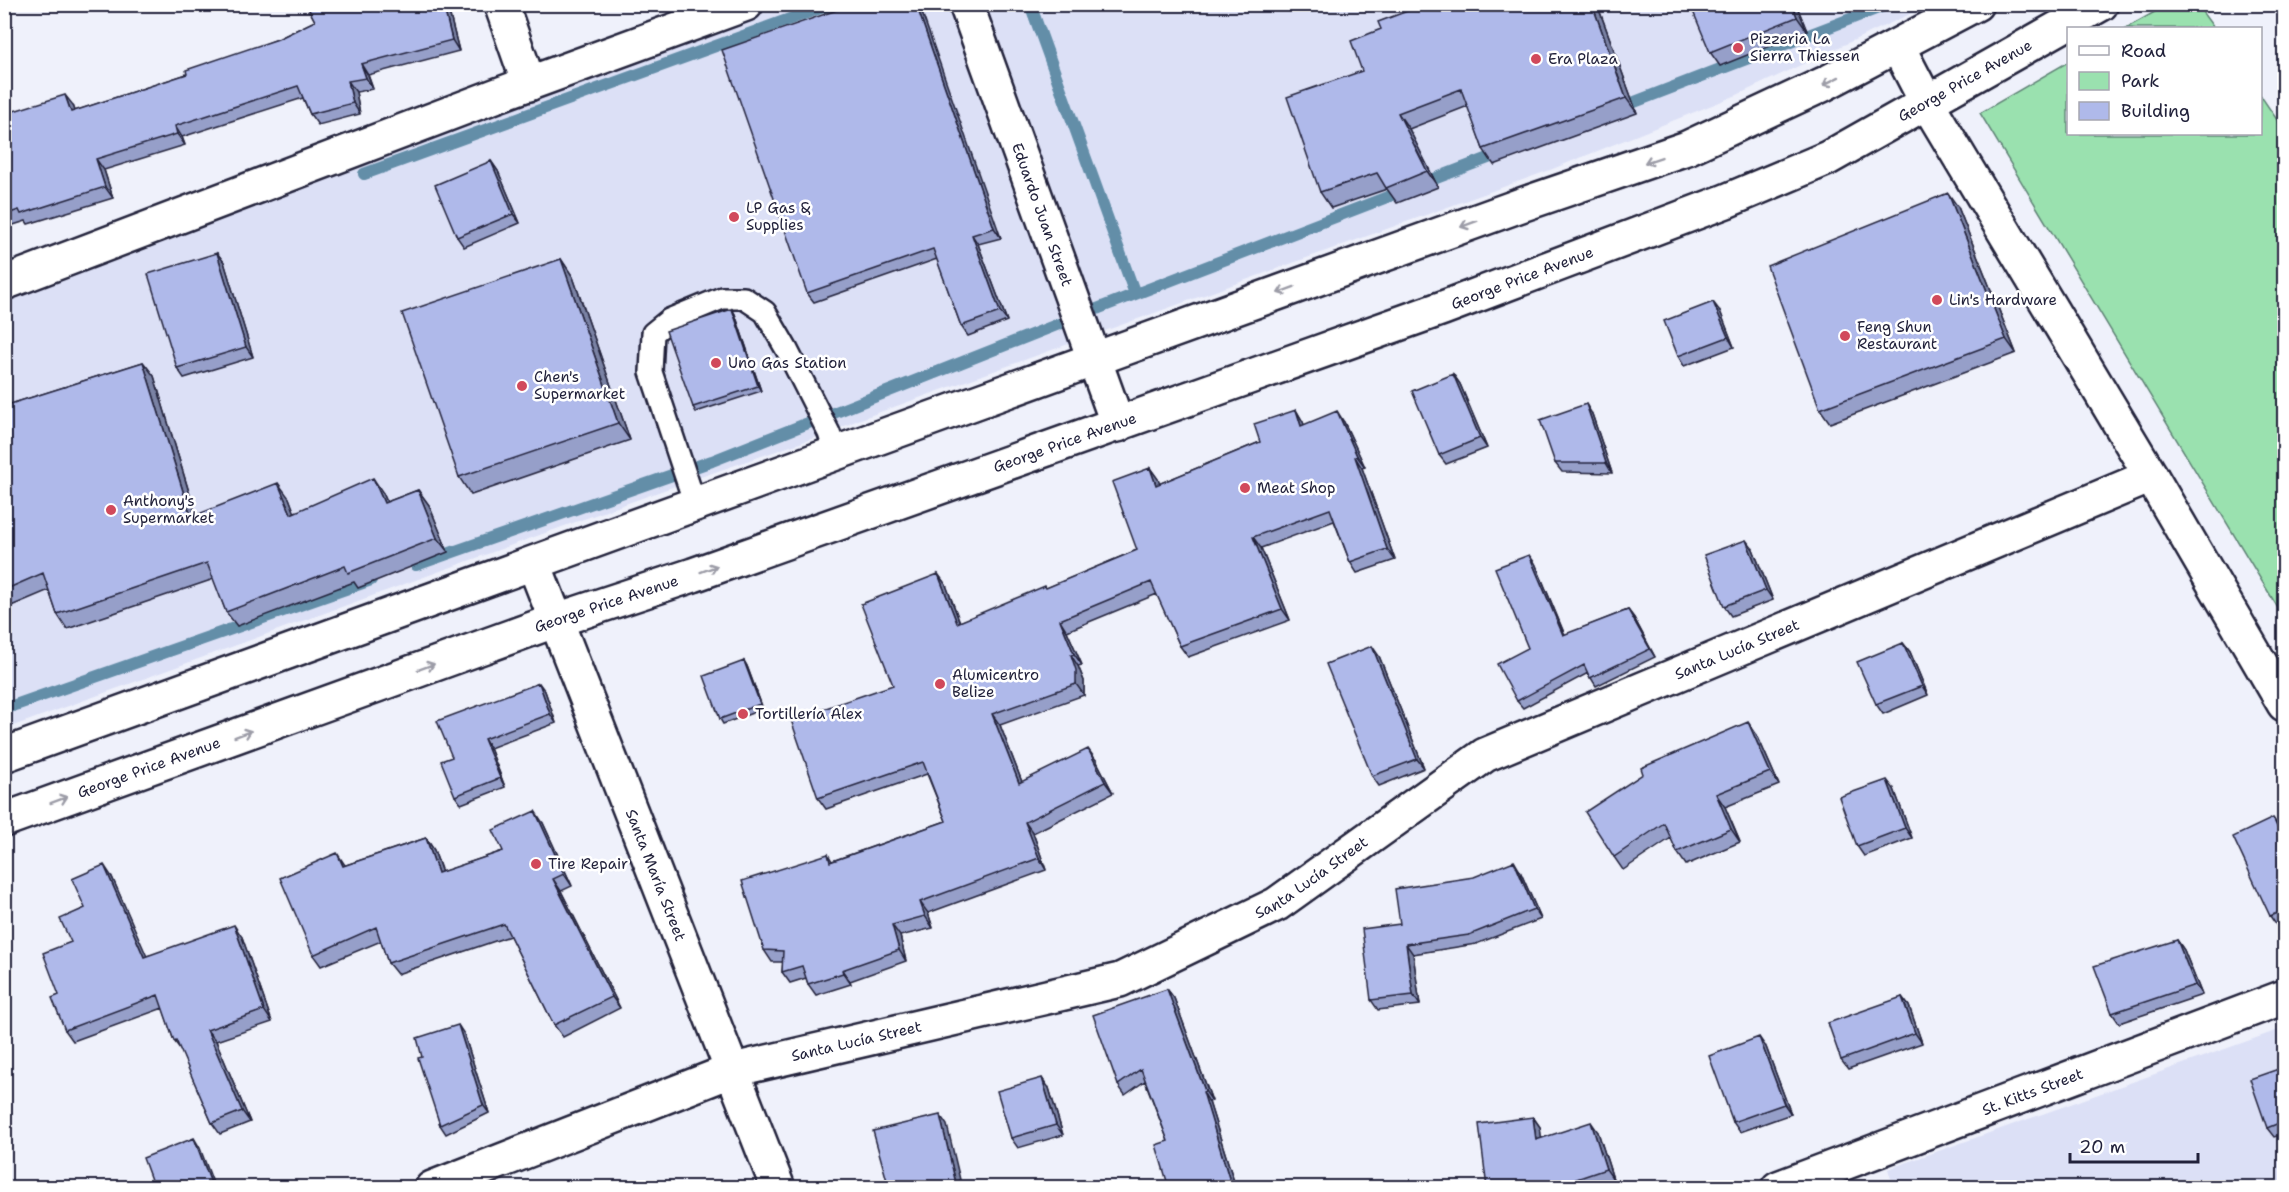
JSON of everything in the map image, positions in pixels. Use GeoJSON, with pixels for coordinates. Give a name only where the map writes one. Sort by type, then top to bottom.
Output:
{"type":"FeatureCollection","features":[{"type":"Feature","properties":{"kind":"street"},"geometry":{"type":"LineString","coordinates":[[501,4],[529,84]]}},
{"type":"Feature","properties":{"kind":"street"},"geometry":{"type":"LineString","coordinates":[[4,283],[746,4]]}},
{"type":"Feature","properties":{"kind":"street","name":"Eduardo Juan Street"},"geometry":{"type":"LineString","coordinates":[[966,4],[1118,425]]}},
{"type":"Feature","properties":{"kind":"street"},"geometry":{"type":"LineString","coordinates":[[4,755],[1521,205],[1687,148],[1824,84],[1976,4]]}},
{"type":"Feature","properties":{"kind":"street","name":"George Price Avenue"},"geometry":{"type":"LineString","coordinates":[[4,820],[554,621],[693,575],[1118,425],[1443,308],[1726,201],[1828,158],[2101,4]]}},
{"type":"Feature","properties":{"kind":"street"},"geometry":{"type":"LineString","coordinates":[[1898,47],[1926,101],[2151,476],[2284,704]]}},
{"type":"Feature","properties":{"kind":"street","name":"Santa Lucía Street"},"geometry":{"type":"LineString","coordinates":[[432,1188],[733,1070],[1120,980],[1277,904],[1485,755],[2151,476]]}},
{"type":"Feature","properties":{"kind":"street","name":"Santa María Street"},"geometry":{"type":"LineString","coordinates":[[534,564],[554,621],[778,1188]]}},
{"type":"Feature","properties":{"kind":"street","name":"St. Kitts Street"},"geometry":{"type":"LineString","coordinates":[[1779,1188],[1851,1175],[2284,998]]}},
{"type":"Feature","properties":{"kind":"lane"},"geometry":{"type":"LineString","coordinates":[[695,504],[651,372],[652,333],[669,320],[722,298],[744,298],[765,312],[808,388],[836,455]]}},
{"type":"Feature","properties":{"kind":"shaded area"},"geometry":{"type":"Polygon","coordinates":[[[737,5],[1929,5],[1737,95],[1550,170],[858,420],[829,433],[686,482],[5,729],[5,283],[737,5]]]}},
{"type":"Feature","properties":{"kind":"shaded area"},"geometry":{"type":"Polygon","coordinates":[[[2284,1028],[2284,1187],[1894,1188],[1888,1169],[2284,1028]]]}},
{"type":"Feature","properties":{"kind":"green space"},"geometry":{"type":"Polygon","coordinates":[[[2167,5],[2197,5],[2213,27],[2128,27],[2167,5]]]}},
{"type":"Feature","properties":{"kind":"green space"},"geometry":{"type":"Polygon","coordinates":[[[2067,63],[2067,135],[2262,135],[2262,97],[2284,130],[2284,618],[1980,113],[2067,63]]]}},
{"type":"Feature","properties":{"kind":"building"},"geometry":{"type":"Polygon","coordinates":[[[306,4],[443,4],[452,40],[361,64],[366,78],[348,81],[353,103],[310,114],[298,86],[175,126],[177,134],[96,159],[105,187],[21,214],[19,210],[4,215],[4,114],[65,95],[71,112],[187,74],[186,70],[278,39],[315,21],[306,4]]]}},
{"type":"Feature","properties":{"kind":"building"},"geometry":{"type":"Polygon","coordinates":[[[854,4],[916,4],[994,228],[972,235],[1000,312],[961,326],[933,249],[807,293],[722,50],[854,4]]]}},
{"type":"Feature","properties":{"kind":"building"},"geometry":{"type":"Polygon","coordinates":[[[1426,4],[1592,4],[1626,98],[1483,149],[1461,89],[1398,113],[1427,171],[1386,188],[1377,173],[1320,192],[1287,97],[1362,71],[1351,41],[1381,29],[1378,22],[1426,4]]]}},
{"type":"Feature","properties":{"kind":"building","name":"Pizzeria La Sierra Thiessen"},"geometry":{"type":"Polygon","coordinates":[[[1690,4],[1792,4],[1797,17],[1710,52],[1690,4]]]}},
{"type":"Feature","properties":{"kind":"building"},"geometry":{"type":"Polygon","coordinates":[[[491,161],[513,214],[457,237],[435,185],[491,161]]]}},
{"type":"Feature","properties":{"kind":"building"},"geometry":{"type":"Polygon","coordinates":[[[1948,193],[2006,339],[1820,409],[1767,266],[1948,193]]]}},
{"type":"Feature","properties":{"kind":"building"},"geometry":{"type":"Polygon","coordinates":[[[217,253],[246,347],[177,368],[148,274],[217,253]]]}},
{"type":"Feature","properties":{"kind":"building","name":"Chen's Supermarket"},"geometry":{"type":"Polygon","coordinates":[[[561,259],[618,423],[459,477],[402,313],[561,259]]]}},
{"type":"Feature","properties":{"kind":"building"},"geometry":{"type":"Polygon","coordinates":[[[1713,302],[1728,337],[1678,356],[1664,321],[1713,302]]]}},
{"type":"Feature","properties":{"kind":"building","name":"Uno Gas Station"},"geometry":{"type":"Polygon","coordinates":[[[732,309],[758,386],[693,407],[666,331],[732,309]]]}},
{"type":"Feature","properties":{"kind":"building"},"geometry":{"type":"Polygon","coordinates":[[[143,362],[191,517],[278,483],[291,514],[373,478],[384,503],[418,490],[437,538],[348,573],[345,566],[226,612],[207,563],[57,614],[43,573],[4,590],[4,406],[143,362]]]}},
{"type":"Feature","properties":{"kind":"building"},"geometry":{"type":"Polygon","coordinates":[[[1453,374],[1480,438],[1439,455],[1412,391],[1453,374]]]}},
{"type":"Feature","properties":{"kind":"building"},"geometry":{"type":"Polygon","coordinates":[[[1586,404],[1606,463],[1555,463],[1540,420],[1586,404]]]}},
{"type":"Feature","properties":{"kind":"building"},"geometry":{"type":"Polygon","coordinates":[[[1296,410],[1301,426],[1337,411],[1357,456],[1355,457],[1387,549],[1350,562],[1330,509],[1253,537],[1282,609],[1180,646],[1151,582],[1060,620],[1074,654],[1071,655],[1076,670],[1076,684],[992,714],[1019,783],[1088,749],[1105,782],[1025,822],[1039,858],[920,902],[925,916],[892,925],[899,950],[842,970],[843,973],[808,984],[802,966],[782,972],[783,951],[764,950],[742,881],[828,854],[830,862],[946,821],[923,762],[818,798],[791,720],[893,685],[861,604],[938,574],[957,623],[1137,550],[1112,482],[1150,468],[1156,485],[1260,442],[1254,424],[1296,410]]]}},
{"type":"Feature","properties":{"kind":"building"},"geometry":{"type":"Polygon","coordinates":[[[1746,540],[1766,590],[1724,606],[1704,555],[1746,540]]]}},
{"type":"Feature","properties":{"kind":"building"},"geometry":{"type":"Polygon","coordinates":[[[1529,555],[1563,635],[1628,610],[1650,649],[1590,678],[1584,665],[1517,701],[1497,664],[1528,648],[1495,568],[1529,555]]]}},
{"type":"Feature","properties":{"kind":"building"},"geometry":{"type":"Polygon","coordinates":[[[1903,643],[1922,686],[1876,704],[1857,662],[1903,643]]]}},
{"type":"Feature","properties":{"kind":"building"},"geometry":{"type":"Polygon","coordinates":[[[1372,646],[1417,759],[1372,776],[1326,664],[1372,646]]]}},
{"type":"Feature","properties":{"kind":"building"},"geometry":{"type":"Polygon","coordinates":[[[744,661],[760,704],[720,719],[704,676],[744,661]]]}},
{"type":"Feature","properties":{"kind":"building"},"geometry":{"type":"Polygon","coordinates":[[[539,683],[550,714],[484,739],[500,778],[455,796],[441,761],[452,757],[437,721],[539,683]]]}},
{"type":"Feature","properties":{"kind":"building"},"geometry":{"type":"Polygon","coordinates":[[[1748,722],[1770,772],[1716,794],[1731,829],[1677,852],[1664,823],[1614,857],[1585,812],[1643,774],[1641,768],[1748,722]]]}},
{"type":"Feature","properties":{"kind":"building"},"geometry":{"type":"Polygon","coordinates":[[[1887,780],[1905,828],[1857,846],[1839,797],[1887,780]]]}},
{"type":"Feature","properties":{"kind":"building"},"geometry":{"type":"Polygon","coordinates":[[[535,811],[564,874],[553,879],[612,997],[554,1025],[504,924],[388,963],[376,927],[313,955],[280,878],[337,853],[343,866],[426,838],[438,873],[503,851],[493,830],[535,811]]]}},
{"type":"Feature","properties":{"kind":"building"},"geometry":{"type":"Polygon","coordinates":[[[2273,818],[2284,842],[2284,910],[2270,916],[2233,837],[2273,818]]]}},
{"type":"Feature","properties":{"kind":"building"},"geometry":{"type":"Polygon","coordinates":[[[1514,861],[1534,909],[1469,935],[1406,944],[1413,995],[1371,1000],[1362,929],[1400,924],[1395,889],[1474,877],[1514,861]]]}},
{"type":"Feature","properties":{"kind":"building"},"geometry":{"type":"Polygon","coordinates":[[[104,865],[144,957],[234,925],[264,1010],[207,1030],[242,1111],[212,1123],[176,1040],[174,1041],[158,995],[65,1030],[52,998],[59,995],[43,953],[71,942],[60,919],[85,908],[72,879],[104,865]]]}},
{"type":"Feature","properties":{"kind":"building"},"geometry":{"type":"Polygon","coordinates":[[[2177,940],[2195,985],[2112,1013],[2094,966],[2177,940]]]}},
{"type":"Feature","properties":{"kind":"building"},"geometry":{"type":"Polygon","coordinates":[[[1167,989],[1205,1091],[1203,1092],[1232,1188],[1169,1188],[1156,1145],[1168,1141],[1141,1069],[1118,1085],[1093,1015],[1167,989]]]}},
{"type":"Feature","properties":{"kind":"building"},"geometry":{"type":"Polygon","coordinates":[[[1902,997],[1915,1033],[1841,1060],[1828,1023],[1902,997]]]}},
{"type":"Feature","properties":{"kind":"building"},"geometry":{"type":"Polygon","coordinates":[[[458,1025],[483,1105],[440,1125],[418,1058],[422,1057],[417,1038],[458,1025]]]}},
{"type":"Feature","properties":{"kind":"building"},"geometry":{"type":"Polygon","coordinates":[[[1759,1037],[1784,1104],[1733,1122],[1709,1056],[1759,1037]]]}},
{"type":"Feature","properties":{"kind":"building"},"geometry":{"type":"Polygon","coordinates":[[[2284,1067],[2284,1121],[2267,1128],[2250,1079],[2284,1067]]]}},
{"type":"Feature","properties":{"kind":"building"},"geometry":{"type":"Polygon","coordinates":[[[1042,1078],[1056,1125],[1011,1138],[997,1091],[1042,1078]]]}},
{"type":"Feature","properties":{"kind":"building"},"geometry":{"type":"Polygon","coordinates":[[[940,1115],[957,1188],[924,1188],[924,1186],[889,1188],[873,1131],[940,1115]]]}},
{"type":"Feature","properties":{"kind":"building"},"geometry":{"type":"Polygon","coordinates":[[[1533,1117],[1536,1140],[1591,1122],[1606,1169],[1550,1188],[1487,1188],[1479,1124],[1533,1117]]]}},
{"type":"Feature","properties":{"kind":"building"},"geometry":{"type":"Polygon","coordinates":[[[194,1138],[212,1186],[154,1188],[143,1158],[194,1138]]]}},
{"type":"Feature","properties":{"kind":"waterway"},"geometry":{"type":"LineString","coordinates":[[364,174],[831,4]]}},
{"type":"Feature","properties":{"kind":"waterway"},"geometry":{"type":"LineString","coordinates":[[1030,4],[1135,294]]}},
{"type":"Feature","properties":{"kind":"waterway"},"geometry":{"type":"LineString","coordinates":[[1619,108],[1889,4]]}},
{"type":"Feature","properties":{"kind":"waterway"},"geometry":{"type":"LineString","coordinates":[[416,565],[712,461],[1504,152]]}},
{"type":"Feature","properties":{"kind":"waterway"},"geometry":{"type":"LineString","coordinates":[[4,709],[371,580]]}},
{"type":"Feature","properties":{"kind":"place","name":"Pizzeria La Sierra Thiessen"},"geometry":{"type":"Point","coordinates":[1738,48]}},
{"type":"Feature","properties":{"kind":"place","name":"Era Plaza"},"geometry":{"type":"Point","coordinates":[1536,59]}},
{"type":"Feature","properties":{"kind":"place","name":"LP Gas & Supplies"},"geometry":{"type":"Point","coordinates":[734,217]}},
{"type":"Feature","properties":{"kind":"place","name":"Lin's Hardware"},"geometry":{"type":"Point","coordinates":[1937,300]}},
{"type":"Feature","properties":{"kind":"place","name":"Feng Shun Restaurant"},"geometry":{"type":"Point","coordinates":[1845,336]}},
{"type":"Feature","properties":{"kind":"place","name":"Uno Gas Station"},"geometry":{"type":"Point","coordinates":[716,363]}},
{"type":"Feature","properties":{"kind":"place","name":"Chen's Supermarket"},"geometry":{"type":"Point","coordinates":[522,386]}},
{"type":"Feature","properties":{"kind":"place","name":"Meat Shop"},"geometry":{"type":"Point","coordinates":[1245,488]}},
{"type":"Feature","properties":{"kind":"place","name":"Anthony's Supermarket"},"geometry":{"type":"Point","coordinates":[111,510]}},
{"type":"Feature","properties":{"kind":"place","name":"Alumicentro Belize"},"geometry":{"type":"Point","coordinates":[940,684]}},
{"type":"Feature","properties":{"kind":"place","name":"Tortillería Alex"},"geometry":{"type":"Point","coordinates":[743,714]}},
{"type":"Feature","properties":{"kind":"place","name":"Tire Repair"},"geometry":{"type":"Point","coordinates":[536,864]}}]}
